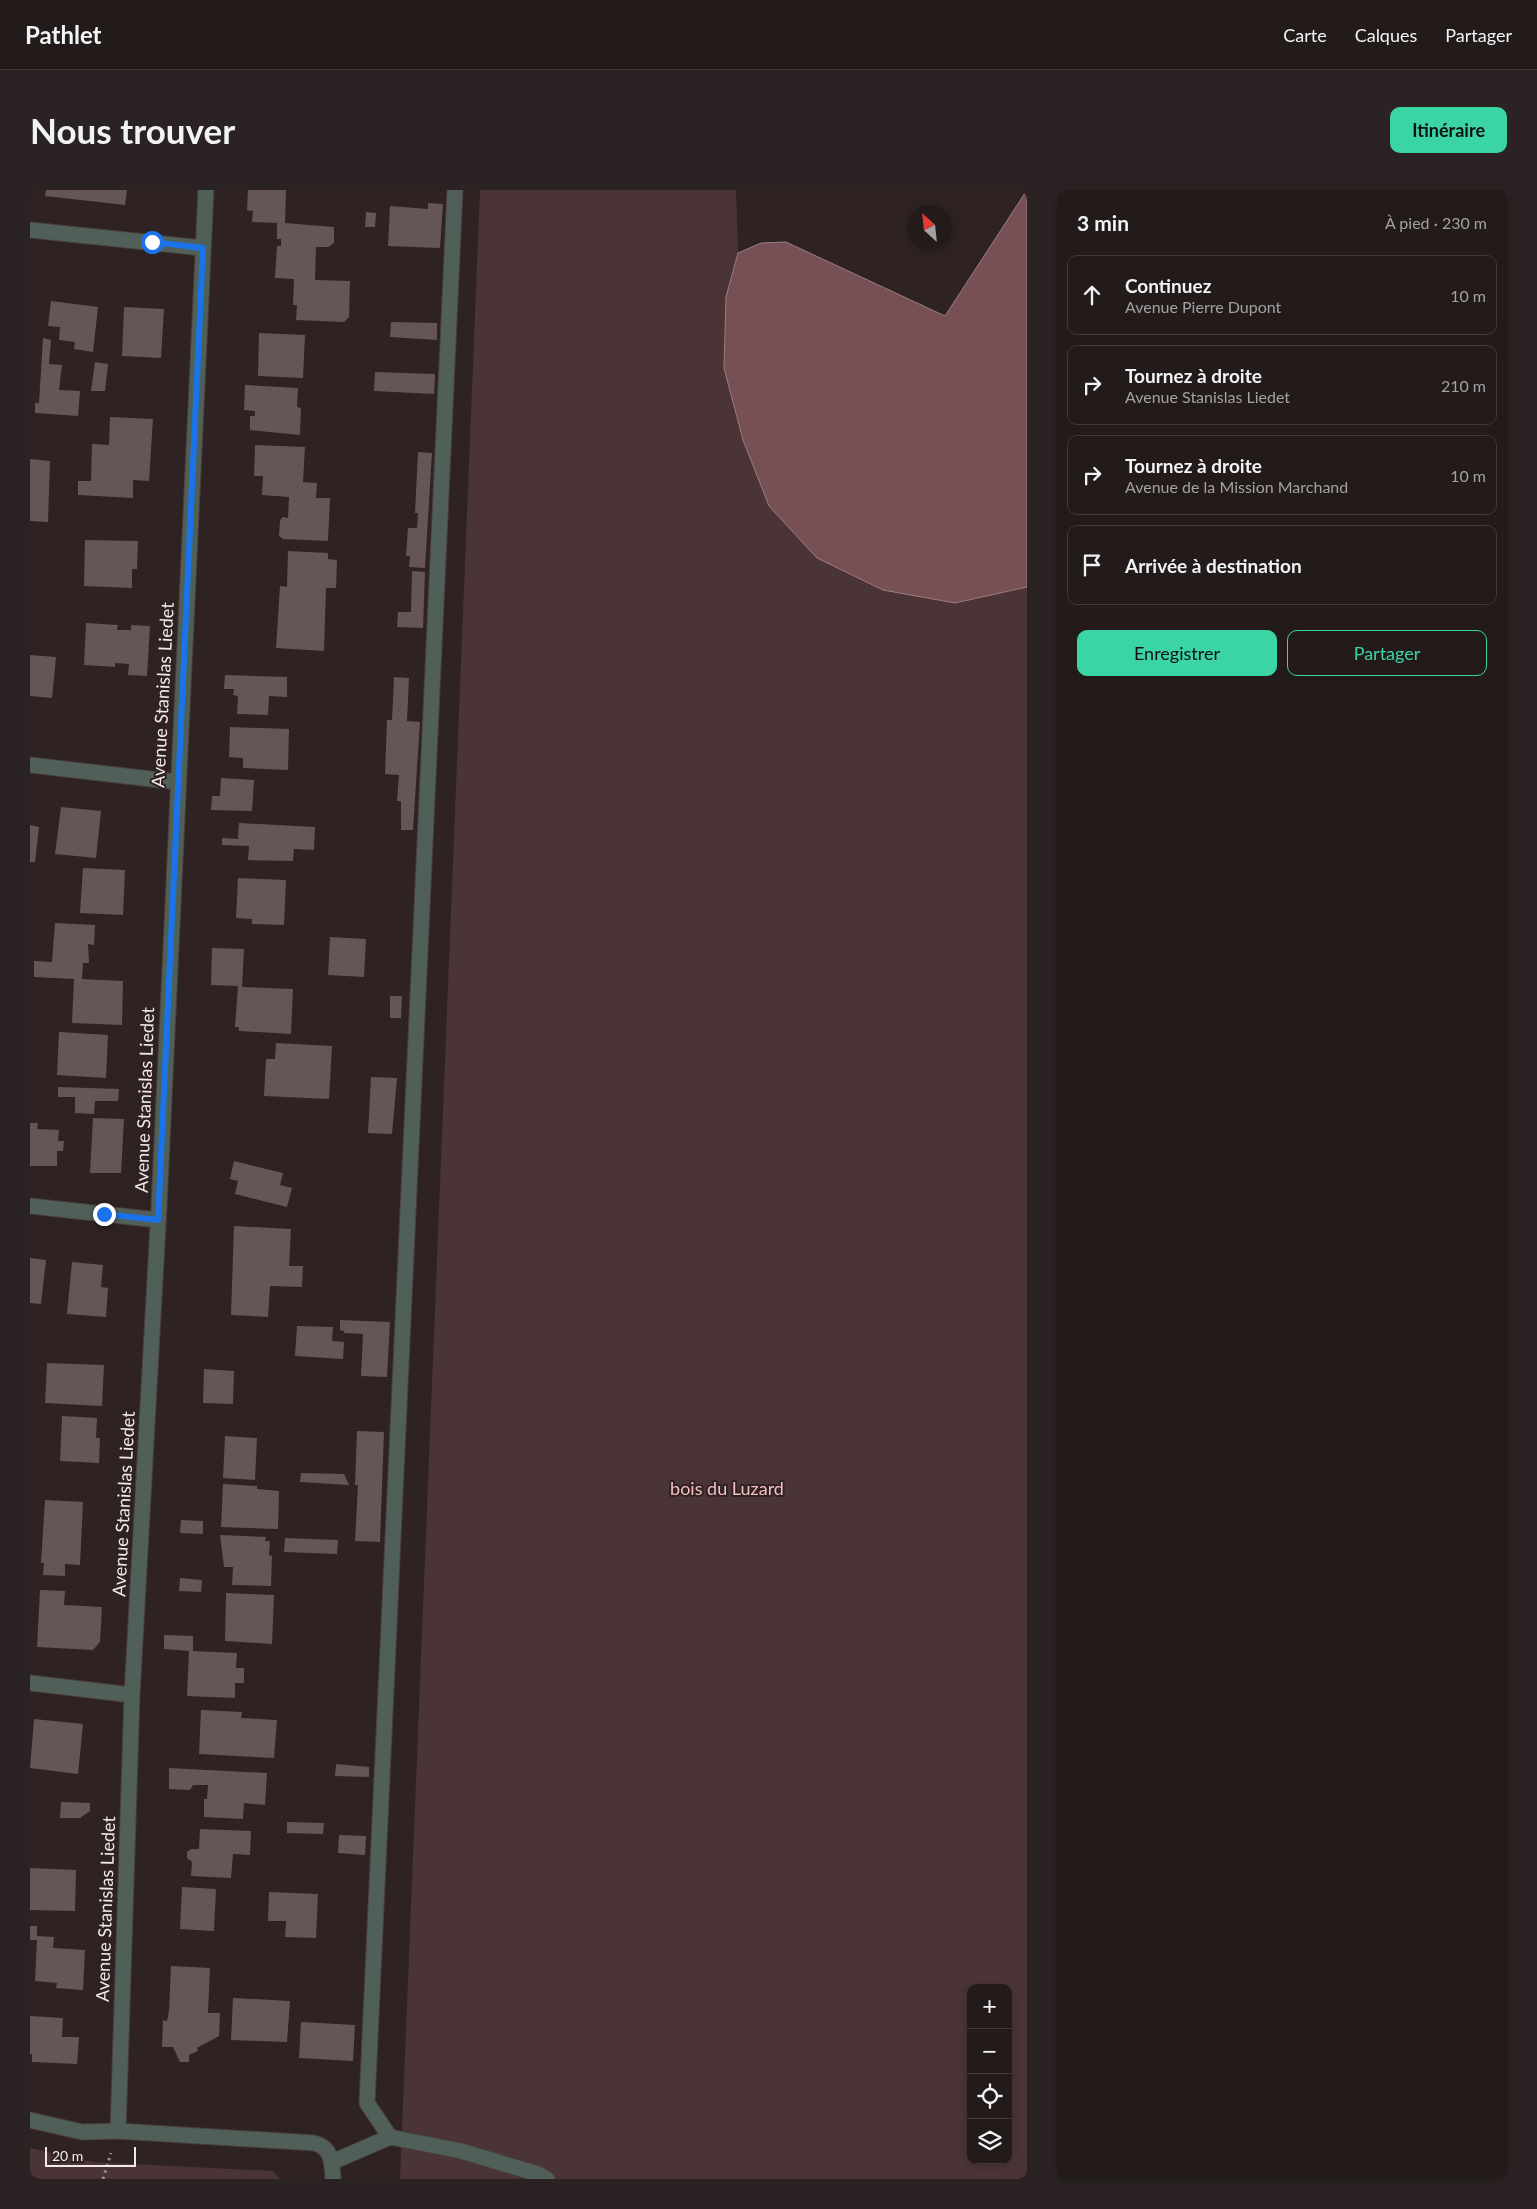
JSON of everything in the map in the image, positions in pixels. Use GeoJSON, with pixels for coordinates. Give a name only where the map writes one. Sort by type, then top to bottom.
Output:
{"type":"FeatureCollection","features":[{"type":"Feature","properties":{"kind":"street","name":"Avenue Stanislas Liedet"},"geometry":{"type":"LineString","coordinates":[[118,2131],[132,1694],[158,1220],[206,190]]}},
{"type":"Feature","properties":{"kind":"street"},"geometry":{"type":"LineString","coordinates":[[390,2137],[368,2103],[455,190]]}},
{"type":"Feature","properties":{"kind":"street"},"geometry":{"type":"LineString","coordinates":[[30,230],[203,248]]}},
{"type":"Feature","properties":{"kind":"street"},"geometry":{"type":"LineString","coordinates":[[30,765],[177,782]]}},
{"type":"Feature","properties":{"kind":"street"},"geometry":{"type":"LineString","coordinates":[[30,1206],[158,1220]]}},
{"type":"Feature","properties":{"kind":"street"},"geometry":{"type":"LineString","coordinates":[[30,1683],[132,1694]]}},
{"type":"Feature","properties":{"kind":"street"},"geometry":{"type":"LineString","coordinates":[[30,2120],[82,2132],[118,2131],[314,2143],[326,2149],[332,2162],[333,2179]]}},
{"type":"Feature","properties":{"kind":"street"},"geometry":{"type":"LineString","coordinates":[[332,2162],[390,2137],[461,2151],[538,2174],[547,2179]]}},
{"type":"Feature","properties":{"kind":"green space","name":"bois du Luzard"},"geometry":{"type":"Polygon","coordinates":[[[480,190],[736,190],[738,253],[726,297],[724,368],[743,440],[769,506],[955,603],[1027,587],[1027,2179],[400,2179],[480,190]]]}},
{"type":"Feature","properties":{"kind":"green space"},"geometry":{"type":"Polygon","coordinates":[[[30,2148],[93,2162],[273,2171],[280,2179],[30,2179],[30,2148]]]}},
{"type":"Feature","properties":{"kind":"shaded area"},"geometry":{"type":"Polygon","coordinates":[[[1027,190],[1027,587],[955,603],[883,590],[817,558],[769,506],[743,440],[724,368],[726,297],[738,253],[761,243],[786,242],[945,316],[1027,190]]]}},
{"type":"Feature","properties":{"kind":"building"},"geometry":{"type":"Polygon","coordinates":[[[46,190],[127,190],[125,205],[45,196],[46,190]]]}},
{"type":"Feature","properties":{"kind":"building"},"geometry":{"type":"Polygon","coordinates":[[[248,190],[286,190],[285,223],[334,227],[334,243],[328,247],[316,247],[315,280],[350,281],[349,317],[344,322],[296,320],[297,305],[293,305],[294,279],[275,278],[277,246],[281,246],[281,239],[277,239],[277,223],[252,222],[253,211],[247,210],[248,190]]]}},
{"type":"Feature","properties":{"kind":"building"},"geometry":{"type":"Polygon","coordinates":[[[428,203],[443,204],[440,248],[388,246],[390,206],[428,209],[428,203]]]}},
{"type":"Feature","properties":{"kind":"building"},"geometry":{"type":"Polygon","coordinates":[[[366,212],[376,213],[375,227],[365,227],[366,212]]]}},
{"type":"Feature","properties":{"kind":"building"},"geometry":{"type":"Polygon","coordinates":[[[51,301],[98,307],[93,352],[74,349],[75,342],[59,340],[60,327],[48,326],[51,301]]]}},
{"type":"Feature","properties":{"kind":"building"},"geometry":{"type":"Polygon","coordinates":[[[124,307],[164,309],[161,358],[122,356],[124,307]]]}},
{"type":"Feature","properties":{"kind":"building"},"geometry":{"type":"Polygon","coordinates":[[[391,322],[437,323],[437,340],[390,337],[391,322]]]}},
{"type":"Feature","properties":{"kind":"building"},"geometry":{"type":"Polygon","coordinates":[[[259,333],[305,335],[303,378],[258,376],[259,333]]]}},
{"type":"Feature","properties":{"kind":"building"},"geometry":{"type":"Polygon","coordinates":[[[43,338],[51,340],[49,364],[62,365],[59,390],[80,391],[78,416],[35,413],[35,403],[39,403],[43,338]]]}},
{"type":"Feature","properties":{"kind":"building"},"geometry":{"type":"Polygon","coordinates":[[[95,362],[108,364],[105,391],[91,391],[95,362]]]}},
{"type":"Feature","properties":{"kind":"building"},"geometry":{"type":"Polygon","coordinates":[[[375,372],[435,374],[434,394],[374,391],[375,372]]]}},
{"type":"Feature","properties":{"kind":"building"},"geometry":{"type":"Polygon","coordinates":[[[245,385],[298,388],[297,407],[301,408],[300,435],[250,430],[250,416],[255,416],[255,411],[244,410],[245,385]]]}},
{"type":"Feature","properties":{"kind":"building"},"geometry":{"type":"Polygon","coordinates":[[[110,417],[153,419],[149,481],[133,480],[133,498],[78,495],[78,481],[91,481],[92,444],[109,445],[110,417]]]}},
{"type":"Feature","properties":{"kind":"building"},"geometry":{"type":"Polygon","coordinates":[[[255,445],[305,447],[303,482],[317,483],[316,498],[330,498],[328,541],[283,539],[279,536],[280,520],[283,517],[288,518],[289,497],[262,495],[263,476],[254,476],[255,445]]]}},
{"type":"Feature","properties":{"kind":"building"},"geometry":{"type":"Polygon","coordinates":[[[418,452],[432,453],[425,568],[409,567],[410,556],[406,556],[408,528],[417,528],[418,513],[415,513],[418,452]]]}},
{"type":"Feature","properties":{"kind":"building"},"geometry":{"type":"Polygon","coordinates":[[[30,459],[50,461],[48,522],[30,521],[30,459]]]}},
{"type":"Feature","properties":{"kind":"building"},"geometry":{"type":"Polygon","coordinates":[[[85,540],[138,541],[137,569],[132,569],[132,588],[84,586],[85,540]]]}},
{"type":"Feature","properties":{"kind":"building"},"geometry":{"type":"Polygon","coordinates":[[[288,551],[328,553],[328,559],[337,560],[336,588],[326,588],[324,651],[276,648],[280,586],[287,587],[288,551]]]}},
{"type":"Feature","properties":{"kind":"building"},"geometry":{"type":"Polygon","coordinates":[[[412,571],[425,572],[423,628],[397,627],[398,612],[411,612],[412,571]]]}},
{"type":"Feature","properties":{"kind":"building"},"geometry":{"type":"Polygon","coordinates":[[[86,623],[118,625],[117,630],[131,630],[131,625],[150,626],[147,676],[128,675],[129,664],[115,663],[115,667],[84,665],[86,623]]]}},
{"type":"Feature","properties":{"kind":"building"},"geometry":{"type":"Polygon","coordinates":[[[30,655],[56,657],[52,698],[30,696],[30,655]]]}},
{"type":"Feature","properties":{"kind":"building"},"geometry":{"type":"Polygon","coordinates":[[[225,675],[287,677],[287,697],[269,696],[268,715],[237,714],[238,696],[233,695],[234,689],[224,689],[225,675]]]}},
{"type":"Feature","properties":{"kind":"building"},"geometry":{"type":"Polygon","coordinates":[[[394,677],[409,678],[407,721],[420,722],[413,830],[401,830],[401,801],[397,801],[399,775],[385,774],[387,720],[392,720],[394,677]]]}},
{"type":"Feature","properties":{"kind":"building"},"geometry":{"type":"Polygon","coordinates":[[[230,727],[289,729],[288,770],[243,768],[243,758],[229,757],[230,727]]]}},
{"type":"Feature","properties":{"kind":"building"},"geometry":{"type":"Polygon","coordinates":[[[221,778],[254,780],[252,811],[211,810],[212,796],[220,796],[221,778]]]}},
{"type":"Feature","properties":{"kind":"building"},"geometry":{"type":"Polygon","coordinates":[[[61,807],[101,811],[96,858],[55,854],[61,807]]]}},
{"type":"Feature","properties":{"kind":"building"},"geometry":{"type":"Polygon","coordinates":[[[239,823],[315,827],[314,850],[294,849],[293,861],[248,860],[249,846],[222,845],[222,838],[238,839],[239,823]]]}},
{"type":"Feature","properties":{"kind":"building"},"geometry":{"type":"Polygon","coordinates":[[[30,825],[39,827],[35,862],[30,862],[30,825]]]}},
{"type":"Feature","properties":{"kind":"building"},"geometry":{"type":"Polygon","coordinates":[[[83,868],[125,870],[123,915],[80,913],[83,868]]]}},
{"type":"Feature","properties":{"kind":"building"},"geometry":{"type":"Polygon","coordinates":[[[238,878],[286,880],[284,925],[252,924],[252,919],[236,918],[238,878]]]}},
{"type":"Feature","properties":{"kind":"building"},"geometry":{"type":"Polygon","coordinates":[[[55,923],[95,925],[94,945],[88,944],[89,963],[83,963],[82,979],[123,981],[122,1025],[72,1023],[74,979],[34,977],[34,961],[52,962],[55,923]]]}},
{"type":"Feature","properties":{"kind":"building"},"geometry":{"type":"Polygon","coordinates":[[[330,937],[366,939],[364,977],[328,975],[330,937]]]}},
{"type":"Feature","properties":{"kind":"building"},"geometry":{"type":"Polygon","coordinates":[[[212,948],[244,949],[242,987],[293,989],[291,1034],[239,1031],[239,1027],[235,1027],[238,986],[211,985],[212,948]]]}},
{"type":"Feature","properties":{"kind":"building"},"geometry":{"type":"Polygon","coordinates":[[[390,996],[402,996],[401,1018],[390,1018],[390,996]]]}},
{"type":"Feature","properties":{"kind":"building"},"geometry":{"type":"Polygon","coordinates":[[[59,1032],[108,1035],[106,1078],[57,1075],[59,1032]]]}},
{"type":"Feature","properties":{"kind":"building"},"geometry":{"type":"Polygon","coordinates":[[[276,1043],[332,1046],[329,1099],[264,1096],[266,1059],[275,1059],[276,1043]]]}},
{"type":"Feature","properties":{"kind":"building"},"geometry":{"type":"Polygon","coordinates":[[[371,1077],[397,1078],[392,1134],[368,1133],[371,1077]]]}},
{"type":"Feature","properties":{"kind":"building"},"geometry":{"type":"Polygon","coordinates":[[[58,1087],[119,1089],[118,1101],[95,1101],[94,1114],[75,1113],[75,1097],[58,1097],[58,1087]]]}},
{"type":"Feature","properties":{"kind":"building"},"geometry":{"type":"Polygon","coordinates":[[[93,1118],[124,1119],[121,1173],[90,1173],[93,1118]]]}},
{"type":"Feature","properties":{"kind":"building"},"geometry":{"type":"Polygon","coordinates":[[[30,1123],[38,1123],[37,1129],[59,1130],[58,1141],[64,1141],[63,1151],[57,1151],[57,1166],[30,1166],[30,1123]]]}},
{"type":"Feature","properties":{"kind":"building"},"geometry":{"type":"Polygon","coordinates":[[[234,1161],[283,1173],[280,1185],[292,1188],[287,1207],[235,1194],[238,1181],[230,1179],[234,1161]]]}},
{"type":"Feature","properties":{"kind":"building"},"geometry":{"type":"Polygon","coordinates":[[[234,1226],[291,1229],[289,1266],[303,1266],[302,1287],[270,1286],[268,1317],[231,1315],[234,1226]]]}},
{"type":"Feature","properties":{"kind":"building"},"geometry":{"type":"Polygon","coordinates":[[[30,1258],[46,1260],[41,1304],[30,1303],[30,1258]]]}},
{"type":"Feature","properties":{"kind":"building"},"geometry":{"type":"Polygon","coordinates":[[[72,1262],[103,1265],[101,1287],[108,1288],[106,1317],[67,1314],[72,1262]]]}},
{"type":"Feature","properties":{"kind":"building"},"geometry":{"type":"Polygon","coordinates":[[[340,1320],[390,1322],[387,1377],[361,1376],[363,1334],[344,1333],[344,1331],[340,1330],[340,1320]]]}},
{"type":"Feature","properties":{"kind":"building"},"geometry":{"type":"Polygon","coordinates":[[[297,1326],[333,1327],[332,1341],[344,1342],[343,1359],[295,1356],[297,1326]]]}},
{"type":"Feature","properties":{"kind":"building"},"geometry":{"type":"Polygon","coordinates":[[[47,1363],[104,1365],[102,1406],[45,1403],[47,1363]]]}},
{"type":"Feature","properties":{"kind":"building"},"geometry":{"type":"Polygon","coordinates":[[[204,1369],[234,1371],[233,1404],[203,1403],[204,1369]]]}},
{"type":"Feature","properties":{"kind":"building"},"geometry":{"type":"Polygon","coordinates":[[[62,1416],[97,1418],[96,1438],[100,1438],[99,1463],[60,1461],[62,1416]]]}},
{"type":"Feature","properties":{"kind":"building"},"geometry":{"type":"Polygon","coordinates":[[[357,1431],[384,1432],[380,1542],[355,1541],[358,1485],[355,1485],[357,1431]]]}},
{"type":"Feature","properties":{"kind":"building"},"geometry":{"type":"Polygon","coordinates":[[[225,1436],[257,1438],[255,1480],[223,1478],[225,1436]]]}},
{"type":"Feature","properties":{"kind":"building"},"geometry":{"type":"Polygon","coordinates":[[[301,1473],[344,1474],[349,1485],[300,1482],[301,1473]]]}},
{"type":"Feature","properties":{"kind":"building"},"geometry":{"type":"Polygon","coordinates":[[[223,1484],[257,1486],[257,1489],[279,1491],[278,1529],[221,1527],[223,1484]]]}},
{"type":"Feature","properties":{"kind":"building"},"geometry":{"type":"Polygon","coordinates":[[[45,1500],[83,1502],[80,1565],[65,1564],[65,1576],[43,1575],[44,1563],[41,1563],[45,1500]]]}},
{"type":"Feature","properties":{"kind":"building"},"geometry":{"type":"Polygon","coordinates":[[[181,1520],[203,1521],[203,1534],[180,1533],[181,1520]]]}},
{"type":"Feature","properties":{"kind":"building"},"geometry":{"type":"Polygon","coordinates":[[[220,1535],[266,1537],[265,1541],[270,1541],[269,1555],[272,1556],[271,1586],[232,1585],[233,1567],[224,1567],[220,1535]]]}},
{"type":"Feature","properties":{"kind":"building"},"geometry":{"type":"Polygon","coordinates":[[[285,1538],[338,1540],[337,1554],[284,1552],[285,1538]]]}},
{"type":"Feature","properties":{"kind":"building"},"geometry":{"type":"Polygon","coordinates":[[[180,1578],[202,1580],[201,1592],[179,1591],[180,1578]]]}},
{"type":"Feature","properties":{"kind":"building"},"geometry":{"type":"Polygon","coordinates":[[[40,1590],[65,1591],[64,1605],[102,1607],[100,1642],[93,1650],[37,1647],[40,1590]]]}},
{"type":"Feature","properties":{"kind":"building"},"geometry":{"type":"Polygon","coordinates":[[[226,1593],[274,1595],[272,1644],[225,1641],[226,1593]]]}},
{"type":"Feature","properties":{"kind":"building"},"geometry":{"type":"Polygon","coordinates":[[[164,1635],[193,1636],[193,1651],[237,1653],[236,1668],[244,1668],[244,1683],[235,1683],[235,1698],[187,1696],[189,1651],[164,1649],[164,1635]]]}},
{"type":"Feature","properties":{"kind":"building"},"geometry":{"type":"Polygon","coordinates":[[[201,1710],[242,1712],[241,1718],[277,1720],[274,1758],[199,1754],[201,1710]]]}},
{"type":"Feature","properties":{"kind":"building"},"geometry":{"type":"Polygon","coordinates":[[[34,1719],[83,1724],[78,1774],[30,1768],[34,1719]]]}},
{"type":"Feature","properties":{"kind":"building"},"geometry":{"type":"Polygon","coordinates":[[[336,1764],[369,1767],[369,1777],[335,1776],[336,1764]]]}},
{"type":"Feature","properties":{"kind":"building"},"geometry":{"type":"Polygon","coordinates":[[[169,1768],[267,1773],[265,1805],[244,1803],[243,1819],[204,1817],[204,1799],[207,1799],[208,1785],[193,1785],[190,1790],[169,1789],[169,1768]]]}},
{"type":"Feature","properties":{"kind":"building"},"geometry":{"type":"Polygon","coordinates":[[[61,1802],[90,1803],[90,1811],[80,1818],[60,1818],[61,1802]]]}},
{"type":"Feature","properties":{"kind":"building"},"geometry":{"type":"Polygon","coordinates":[[[287,1822],[324,1823],[323,1834],[287,1833],[287,1822]]]}},
{"type":"Feature","properties":{"kind":"building"},"geometry":{"type":"Polygon","coordinates":[[[200,1829],[251,1831],[250,1855],[233,1854],[231,1878],[191,1876],[192,1862],[187,1858],[187,1852],[191,1849],[199,1849],[200,1829]]]}},
{"type":"Feature","properties":{"kind":"building"},"geometry":{"type":"Polygon","coordinates":[[[339,1835],[366,1836],[365,1855],[338,1853],[339,1835]]]}},
{"type":"Feature","properties":{"kind":"building"},"geometry":{"type":"Polygon","coordinates":[[[30,1868],[76,1870],[75,1911],[30,1910],[30,1868]]]}},
{"type":"Feature","properties":{"kind":"building"},"geometry":{"type":"Polygon","coordinates":[[[182,1887],[216,1889],[214,1931],[180,1929],[182,1887]]]}},
{"type":"Feature","properties":{"kind":"building"},"geometry":{"type":"Polygon","coordinates":[[[269,1892],[318,1894],[316,1938],[285,1937],[286,1921],[268,1921],[269,1892]]]}},
{"type":"Feature","properties":{"kind":"building"},"geometry":{"type":"Polygon","coordinates":[[[30,1926],[37,1926],[37,1936],[54,1937],[53,1948],[85,1950],[83,1990],[56,1988],[57,1983],[35,1981],[37,1940],[30,1940],[30,1926]]]}},
{"type":"Feature","properties":{"kind":"building"},"geometry":{"type":"Polygon","coordinates":[[[171,1966],[210,1968],[208,2013],[220,2013],[219,2036],[197,2048],[198,2051],[189,2055],[189,2062],[180,2062],[173,2047],[162,2047],[163,2020],[167,2021],[169,2011],[171,1966]]]}},
{"type":"Feature","properties":{"kind":"building"},"geometry":{"type":"Polygon","coordinates":[[[233,1998],[290,2001],[287,2042],[231,2040],[233,1998]]]}},
{"type":"Feature","properties":{"kind":"building"},"geometry":{"type":"Polygon","coordinates":[[[30,2016],[63,2018],[62,2037],[79,2037],[77,2064],[32,2062],[32,2054],[30,2054],[30,2016]]]}},
{"type":"Feature","properties":{"kind":"building"},"geometry":{"type":"Polygon","coordinates":[[[301,2022],[355,2025],[353,2061],[299,2058],[301,2022]]]}},
{"type":"Feature","properties":{"kind":"route"},"geometry":{"type":"LineString","coordinates":[[104,1214],[158,1220],[203,248],[152,242]]}}]}
